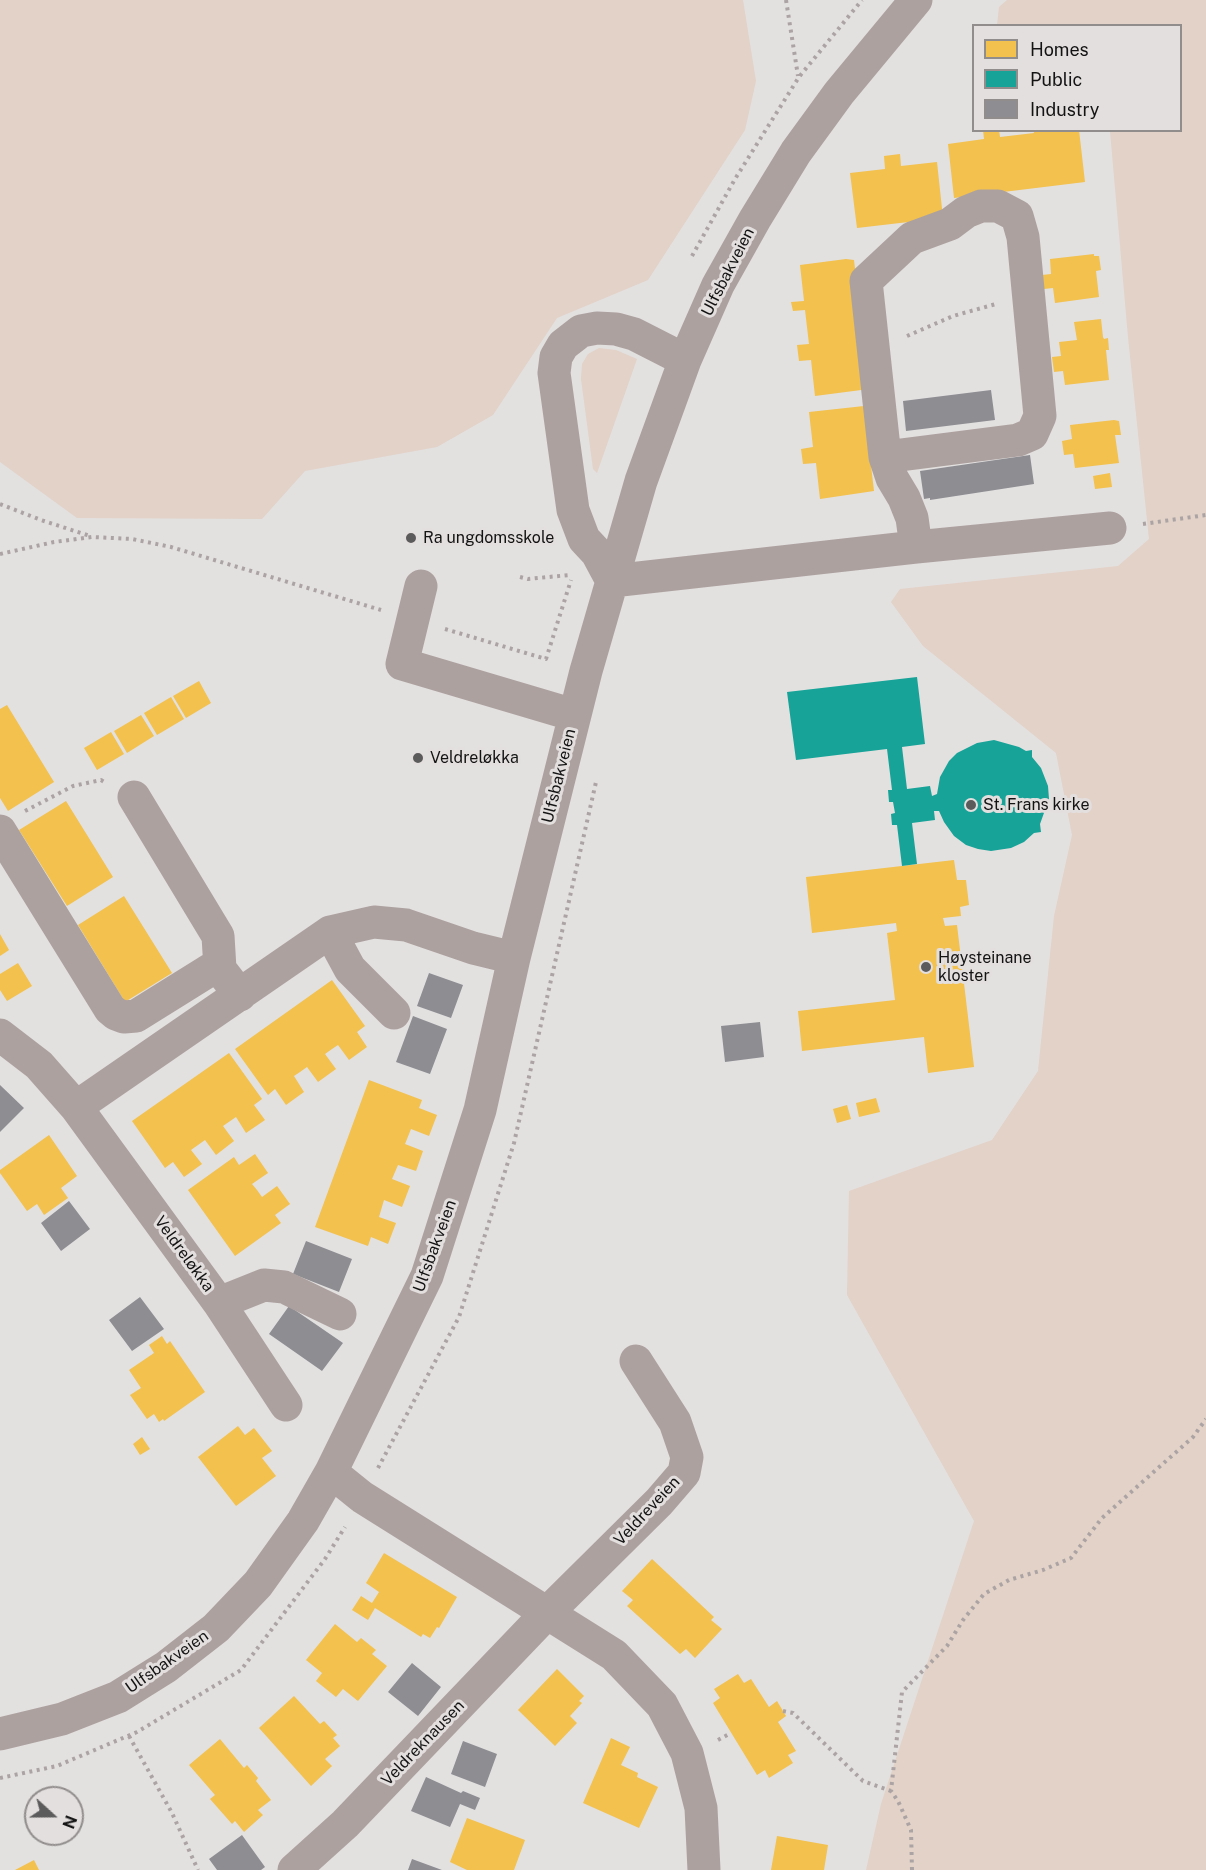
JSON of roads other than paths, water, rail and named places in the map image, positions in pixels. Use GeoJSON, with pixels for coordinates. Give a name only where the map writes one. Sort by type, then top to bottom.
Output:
{"type":"FeatureCollection","features":[{"type":"Feature","properties":{"kind":"street","name":"Ulfsbakveien"},"geometry":{"type":"LineString","coordinates":[[0,1734],[71,1716],[118,1697],[166,1667],[216,1628],[258,1584],[303,1521],[331,1472],[427,1276],[480,1110],[514,958],[574,715],[641,481],[685,360],[718,285],[796,152],[839,93],[916,0]]}},
{"type":"Feature","properties":{"kind":"street"},"geometry":{"type":"LineString","coordinates":[[885,457],[1018,440],[1032,434],[1040,416],[1023,237],[1017,216],[998,206],[981,206],[966,212],[950,224],[912,238],[866,281],[885,457],[892,478],[912,518],[916,547]]}},
{"type":"Feature","properties":{"kind":"street"},"geometry":{"type":"LineString","coordinates":[[685,360],[634,334],[616,329],[597,328],[581,331],[564,345],[556,357],[554,373],[573,510],[584,539],[597,553],[612,581],[1110,528]]}},
{"type":"Feature","properties":{"kind":"street"},"geometry":{"type":"LineString","coordinates":[[421,586],[402,664],[574,715]]}},
{"type":"Feature","properties":{"kind":"street"},"geometry":{"type":"LineString","coordinates":[[134,797],[218,936],[220,969],[240,995]]}},
{"type":"Feature","properties":{"kind":"street"},"geometry":{"type":"LineString","coordinates":[[10,822],[116,1014],[124,1017],[136,1016],[205,971],[213,968],[220,969]]}},
{"type":"Feature","properties":{"kind":"street"},"geometry":{"type":"LineString","coordinates":[[76,1107],[330,932],[374,922],[406,925],[472,948],[514,958]]}},
{"type":"Feature","properties":{"kind":"street"},"geometry":{"type":"LineString","coordinates":[[330,932],[350,969],[394,1013]]}},
{"type":"Feature","properties":{"kind":"street","name":"Veldreløkka"},"geometry":{"type":"LineString","coordinates":[[0,1035],[39,1065],[76,1107],[219,1303],[286,1405]]}},
{"type":"Feature","properties":{"kind":"street"},"geometry":{"type":"LineString","coordinates":[[219,1303],[264,1285],[284,1287],[340,1314]]}},
{"type":"Feature","properties":{"kind":"street","name":"Veldreveien"},"geometry":{"type":"LineString","coordinates":[[548,1612],[660,1502],[684,1473],[687,1457],[675,1422],[636,1361]]}},
{"type":"Feature","properties":{"kind":"street"},"geometry":{"type":"LineString","coordinates":[[331,1472],[362,1497],[614,1655],[662,1705],[687,1753],[701,1808],[704,1870]]}},
{"type":"Feature","properties":{"kind":"street","name":"Veldreknausen"},"geometry":{"type":"LineString","coordinates":[[294,1870],[345,1824],[548,1612]]}},
{"type":"Feature","properties":{"kind":"place","name":"Ra ungdomsskole"},"geometry":{"type":"Point","coordinates":[411,538]}},
{"type":"Feature","properties":{"kind":"place","name":"Veldreløkka"},"geometry":{"type":"Point","coordinates":[418,758]}},
{"type":"Feature","properties":{"kind":"place","name":"St. Frans kirke"},"geometry":{"type":"Point","coordinates":[971,805]}},
{"type":"Feature","properties":{"kind":"place","name":"Høysteinane kloster"},"geometry":{"type":"Point","coordinates":[926,967]}}]}
